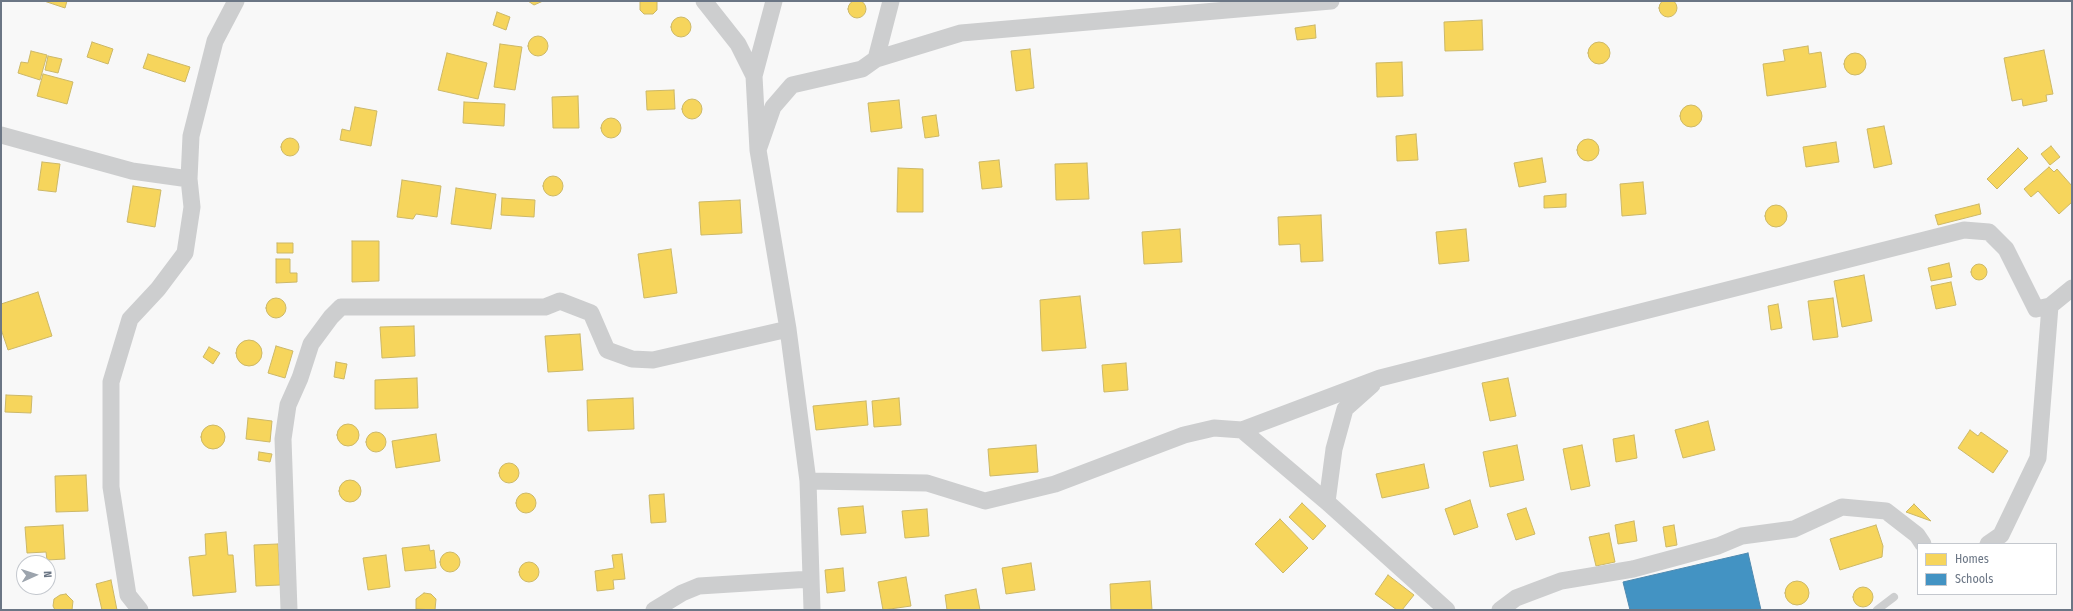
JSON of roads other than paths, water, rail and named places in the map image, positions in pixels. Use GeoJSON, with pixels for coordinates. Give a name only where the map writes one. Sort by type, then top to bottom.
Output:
{"type":"FeatureCollection","features":[{"type":"Feature","properties":{"kind":"street"},"geometry":{"type":"LineString","coordinates":[[140,610],[128,595],[111,487],[111,382],[130,319],[158,289],[186,253],[192,207],[188,179],[191,136],[215,41],[236,1]]}},
{"type":"Feature","properties":{"kind":"street"},"geometry":{"type":"LineString","coordinates":[[704,1],[738,44],[754,76]]}},
{"type":"Feature","properties":{"kind":"street"},"geometry":{"type":"LineString","coordinates":[[774,1],[754,76],[758,150],[788,329],[808,481],[812,610]]}},
{"type":"Feature","properties":{"kind":"street"},"geometry":{"type":"LineString","coordinates":[[876,59],[891,1]]}},
{"type":"Feature","properties":{"kind":"street"},"geometry":{"type":"LineString","coordinates":[[758,150],[773,107],[792,86],[862,69],[876,59],[960,33],[1330,1]]}},
{"type":"Feature","properties":{"kind":"street"},"geometry":{"type":"LineString","coordinates":[[1,135],[132,170],[188,179]]}},
{"type":"Feature","properties":{"kind":"street"},"geometry":{"type":"LineString","coordinates":[[808,481],[927,483],[985,501],[1055,484],[1184,435],[1214,428],[1242,430],[1380,378],[1964,230],[1990,232],[2006,249],[2036,309],[2050,306],[2072,288]]}},
{"type":"Feature","properties":{"kind":"street"},"geometry":{"type":"LineString","coordinates":[[289,610],[283,439],[288,405],[300,378],[311,344],[332,317],[342,307],[546,307],[560,301],[591,313],[607,350],[632,359],[653,360],[788,329]]}},
{"type":"Feature","properties":{"kind":"street"},"geometry":{"type":"LineString","coordinates":[[1989,543],[2001,535],[2038,458],[2050,306]]}},
{"type":"Feature","properties":{"kind":"street"},"geometry":{"type":"LineString","coordinates":[[1327,502],[1334,449],[1345,409],[1380,378]]}},
{"type":"Feature","properties":{"kind":"street"},"geometry":{"type":"LineString","coordinates":[[1242,430],[1327,502],[1447,610]]}},
{"type":"Feature","properties":{"kind":"street"},"geometry":{"type":"LineString","coordinates":[[1500,610],[1516,598],[1561,582],[1633,569],[1718,546],[1742,536],[1794,529],[1842,506],[1886,511],[1917,535],[1922,543]]}},
{"type":"Feature","properties":{"kind":"street"},"geometry":{"type":"LineString","coordinates":[[654,610],[682,593],[700,586],[811,579]]}},
{"type":"Feature","properties":{"kind":"lane"},"geometry":{"type":"LineString","coordinates":[[1877,610],[1894,597]]}}]}
